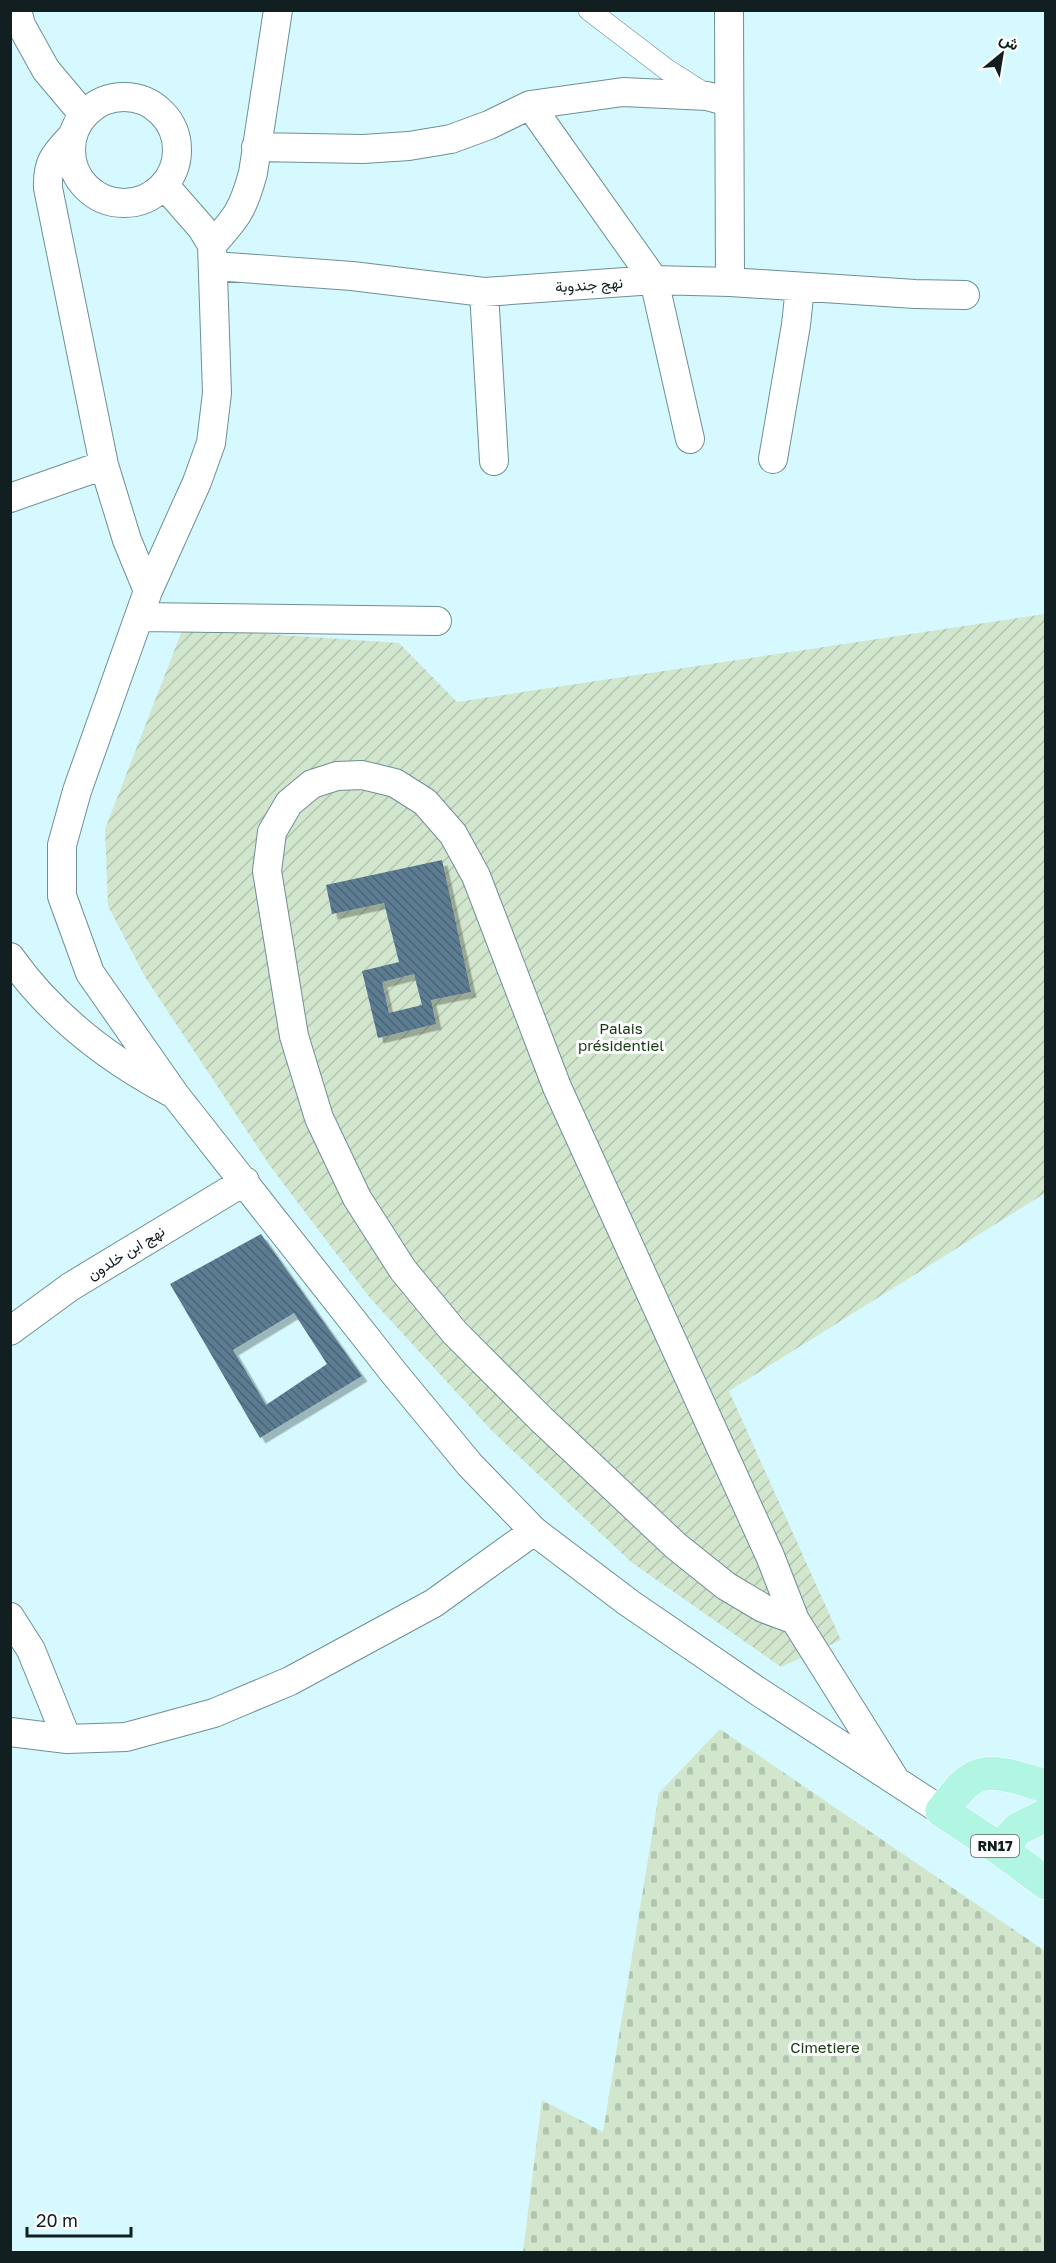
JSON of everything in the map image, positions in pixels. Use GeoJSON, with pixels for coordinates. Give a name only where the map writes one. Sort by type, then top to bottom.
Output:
{"type":"FeatureCollection","features":[{"type":"Feature","properties":{"kind":"main road"},"geometry":{"type":"LineString","coordinates":[[942,1811],[958,1791],[976,1777],[996,1774],[1046,1786]]}},
{"type":"Feature","properties":{"kind":"main road","name":"RN17"},"geometry":{"type":"LineString","coordinates":[[942,1811],[1046,1883]]}},
{"type":"Feature","properties":{"kind":"main road","name":"RN17"},"geometry":{"type":"LineString","coordinates":[[1000,1849],[1018,1829],[1046,1815]]}},
{"type":"Feature","properties":{"kind":"street"},"geometry":{"type":"LineString","coordinates":[[17,10],[21,25],[77,126],[72,163],[92,194],[111,203],[132,204],[151,198],[165,186],[177,162],[177,139],[167,117],[149,102],[126,96],[102,101],[77,126],[53,158],[48,172],[48,188],[104,465],[145,604]]}},
{"type":"Feature","properties":{"kind":"street"},"geometry":{"type":"LineString","coordinates":[[213,255],[238,216],[247,197],[253,173],[278,10]]}},
{"type":"Feature","properties":{"kind":"street"},"geometry":{"type":"LineString","coordinates":[[589,10],[666,69],[718,99]]}},
{"type":"Feature","properties":{"kind":"street"},"geometry":{"type":"LineString","coordinates":[[729,10],[718,99],[730,282]]}},
{"type":"Feature","properties":{"kind":"street"},"geometry":{"type":"LineString","coordinates":[[256,147],[363,149],[409,146],[451,139],[530,105],[623,92],[718,99]]}},
{"type":"Feature","properties":{"kind":"street"},"geometry":{"type":"LineString","coordinates":[[530,105],[654,280],[690,439]]}},
{"type":"Feature","properties":{"kind":"street"},"geometry":{"type":"LineString","coordinates":[[165,186],[201,227],[213,255],[217,393],[211,443],[197,482],[145,604],[77,791],[62,845],[62,896],[90,973],[176,1096],[394,1373],[470,1465],[534,1531],[658,1623],[942,1811]]}},
{"type":"Feature","properties":{"kind":"street","name":"نهج جندوبة"},"geometry":{"type":"LineString","coordinates":[[213,255],[352,276],[484,292],[654,280],[965,295]]}},
{"type":"Feature","properties":{"kind":"street"},"geometry":{"type":"LineString","coordinates":[[773,459],[796,325],[800,286]]}},
{"type":"Feature","properties":{"kind":"street"},"geometry":{"type":"LineString","coordinates":[[484,292],[494,461]]}},
{"type":"Feature","properties":{"kind":"street"},"geometry":{"type":"LineString","coordinates":[[10,498],[104,465]]}},
{"type":"Feature","properties":{"kind":"street"},"geometry":{"type":"LineString","coordinates":[[145,604],[437,621]]}},
{"type":"Feature","properties":{"kind":"street"},"geometry":{"type":"LineString","coordinates":[[795,1620],[763,1608],[726,1586],[676,1546],[541,1419],[455,1333],[403,1270],[357,1198],[319,1118],[294,1035],[267,871],[272,832],[289,803],[312,784],[337,776],[362,775],[395,783],[425,802],[453,834],[476,876],[557,1087],[770,1556],[795,1620],[896,1781]]}},
{"type":"Feature","properties":{"kind":"street"},"geometry":{"type":"LineString","coordinates":[[10,957],[26,980],[56,1012],[94,1044],[140,1076],[176,1096]]}},
{"type":"Feature","properties":{"kind":"street","name":"نهج ابن خلدون"},"geometry":{"type":"LineString","coordinates":[[10,1331],[70,1287],[245,1181]]}},
{"type":"Feature","properties":{"kind":"street"},"geometry":{"type":"LineString","coordinates":[[10,1732],[67,1740],[126,1737],[214,1713],[290,1681],[434,1603],[534,1531]]}},
{"type":"Feature","properties":{"kind":"street"},"geometry":{"type":"LineString","coordinates":[[10,1617],[31,1650],[67,1740]]}},
{"type":"Feature","properties":{"kind":"green space","name":"Palais présidentiel"},"geometry":{"type":"Polygon","coordinates":[[[1045,614],[1045,1193],[729,1391],[841,1640],[781,1667],[631,1562],[491,1430],[370,1298],[270,1166],[145,977],[108,906],[105,829],[183,628],[399,643],[457,702],[1045,614]]]}},
{"type":"Feature","properties":{"kind":"green space","name":"Cimetiere"},"geometry":{"type":"Polygon","coordinates":[[[720,1729],[1045,1951],[1045,2252],[523,2252],[542,2100],[603,2132],[659,1793],[720,1729]]]}},
{"type":"Feature","properties":{"kind":"building"},"geometry":{"type":"Polygon","coordinates":[[[442,860],[471,992],[431,1000],[436,1024],[378,1038],[362,971],[399,962],[384,903],[332,914],[326,885],[442,860]],[[414,974],[382,982],[389,1013],[422,1005],[414,974]]]}},
{"type":"Feature","properties":{"kind":"building"},"geometry":{"type":"Polygon","coordinates":[[[261,1234],[362,1376],[260,1438],[170,1284],[261,1234]],[[294,1313],[233,1350],[266,1405],[327,1364],[294,1313]]]}}]}
